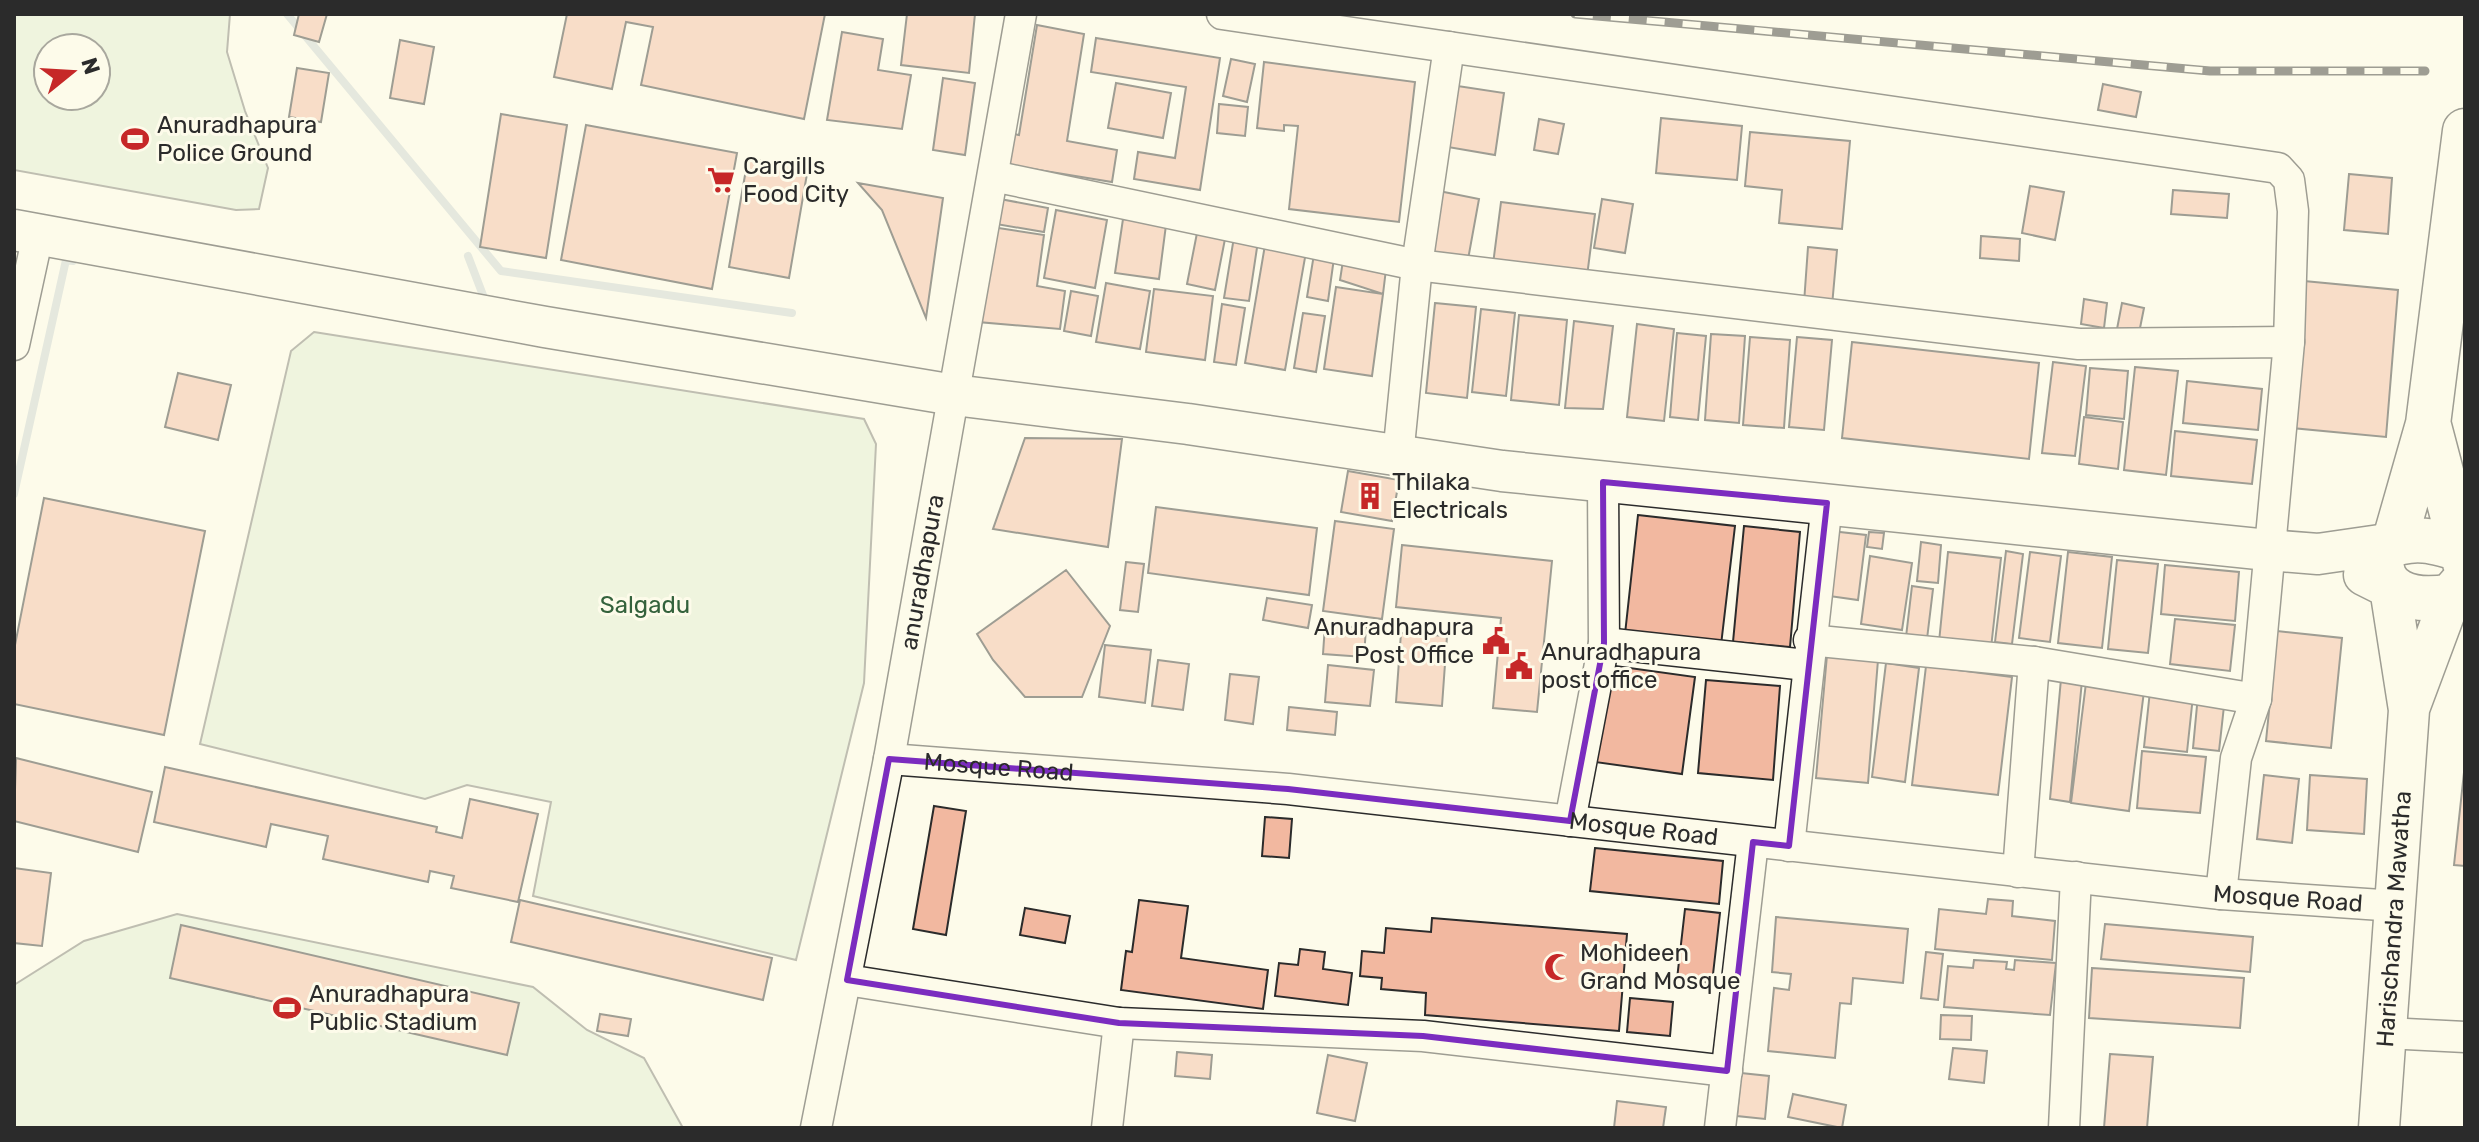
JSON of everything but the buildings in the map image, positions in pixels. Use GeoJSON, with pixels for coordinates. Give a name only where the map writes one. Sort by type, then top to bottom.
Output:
{"type":"FeatureCollection","features":[{"type":"Feature","properties":{"kind":"highway"},"geometry":{"type":"LineString","coordinates":[[2394,543],[2428,424],[2465,133]]}},
{"type":"Feature","properties":{"kind":"highway"},"geometry":{"type":"LineString","coordinates":[[2428,424],[2462,572]]}},
{"type":"Feature","properties":{"kind":"highway"},"geometry":{"type":"LineString","coordinates":[[2427,539],[2462,572],[2420,596],[2390,588],[2382,579],[2379,564],[2383,549],[2394,543],[2427,539]]}},
{"type":"Feature","properties":{"kind":"main road"},"geometry":{"type":"LineString","coordinates":[[26,232],[545,327],[954,395],[1174,422],[1398,456],[1603,482],[2268,550],[2318,554],[2394,543]]}},
{"type":"Feature","properties":{"kind":"main road"},"geometry":{"type":"LineString","coordinates":[[2318,554],[2390,588]]}},
{"type":"Feature","properties":{"kind":"main road","name":"Harischandra Mawatha"},"geometry":{"type":"LineString","coordinates":[[2409,710],[2462,572]]}},
{"type":"Feature","properties":{"kind":"main road","name":"Harischandra Mawatha"},"geometry":{"type":"LineString","coordinates":[[2379,1128],[2409,710],[2390,588]]}},
{"type":"Feature","properties":{"kind":"street","name":"anuradhapura"},"geometry":{"type":"LineString","coordinates":[[816,1128],[889,759],[1021,14]]}},
{"type":"Feature","properties":{"kind":"street"},"geometry":{"type":"LineString","coordinates":[[1222,14],[2278,168],[2289,180],[2293,211],[2289,342],[2256,699],[2236,758],[2221,894]]}},
{"type":"Feature","properties":{"kind":"street"},"geometry":{"type":"LineString","coordinates":[[1398,456],[1417,265],[1449,47]]}},
{"type":"Feature","properties":{"kind":"street"},"geometry":{"type":"LineString","coordinates":[[993,176],[1417,265],[2079,344],[2289,342]]}},
{"type":"Feature","properties":{"kind":"street"},"geometry":{"type":"LineString","coordinates":[[14,345],[26,232]]}},
{"type":"Feature","properties":{"kind":"street"},"geometry":{"type":"LineString","coordinates":[[1570,821],[1604,643],[1603,482]]}},
{"type":"Feature","properties":{"kind":"street"},"geometry":{"type":"LineString","coordinates":[[1789,846],[1827,503]]}},
{"type":"Feature","properties":{"kind":"street"},"geometry":{"type":"LineString","coordinates":[[1604,643],[2034,662],[2256,699]]}},
{"type":"Feature","properties":{"kind":"street"},"geometry":{"type":"LineString","coordinates":[[2018,872],[2034,662]]}},
{"type":"Feature","properties":{"kind":"street","name":"Mosque Road"},"geometry":{"type":"LineString","coordinates":[[889,759],[1288,789],[2221,894],[2396,906]]}},
{"type":"Feature","properties":{"kind":"street"},"geometry":{"type":"LineString","coordinates":[[1720,1128],[1753,842]]}},
{"type":"Feature","properties":{"kind":"street"},"geometry":{"type":"LineString","coordinates":[[2064,1128],[2076,877]]}},
{"type":"Feature","properties":{"kind":"street"},"geometry":{"type":"LineString","coordinates":[[847,980],[1119,1023],[1423,1036],[1727,1071]]}},
{"type":"Feature","properties":{"kind":"street"},"geometry":{"type":"LineString","coordinates":[[1107,1128],[1119,1023]]}},
{"type":"Feature","properties":{"kind":"street"},"geometry":{"type":"LineString","coordinates":[[2386,1033],[2465,1037]]}},
{"type":"Feature","properties":{"kind":"highlighted area"},"geometry":{"type":"Polygon","coordinates":[[[1603,482],[1827,503],[1789,846],[1753,842],[1727,1071],[1423,1036],[1119,1023],[847,980],[889,759],[1288,789],[1570,821],[1604,643],[1603,482]]]}},
{"type":"Feature","properties":{"kind":"green space","name":"Anuradhapura Police Ground"},"geometry":{"type":"Polygon","coordinates":[[[14,14],[230,14],[227,52],[245,111],[268,168],[259,209],[236,210],[14,170],[14,14]]]}},
{"type":"Feature","properties":{"kind":"green space","name":"Salgadu"},"geometry":{"type":"Polygon","coordinates":[[[314,332],[864,419],[876,444],[864,683],[796,960],[533,896],[551,802],[467,785],[425,799],[200,744],[291,351],[314,332]]]}},
{"type":"Feature","properties":{"kind":"green space","name":"Anuradhapura Public Stadium"},"geometry":{"type":"Polygon","coordinates":[[[177,914],[533,987],[587,1030],[644,1058],[683,1128],[14,1128],[14,985],[84,941],[177,914]]]}},
{"type":"Feature","properties":{"kind":"waterway"},"geometry":{"type":"LineString","coordinates":[[287,14],[501,271],[792,313]]}},
{"type":"Feature","properties":{"kind":"waterway"},"geometry":{"type":"LineString","coordinates":[[468,256],[486,303]]}},
{"type":"Feature","properties":{"kind":"waterway"},"geometry":{"type":"LineString","coordinates":[[14,494],[66,260],[73,261]]}},
{"type":"Feature","properties":{"kind":"railway"},"geometry":{"type":"LineString","coordinates":[[1575,14],[2210,71],[2425,71]]}},
{"type":"Feature","properties":{"kind":"place","name":"Anuradhapura Police Ground"},"geometry":{"type":"Point","coordinates":[135,139]}},
{"type":"Feature","properties":{"kind":"place","name":"Cargills Food City"},"geometry":{"type":"Point","coordinates":[721,180]}},
{"type":"Feature","properties":{"kind":"place","name":"Thilaka Electricals"},"geometry":{"type":"Point","coordinates":[1370,496]}},
{"type":"Feature","properties":{"kind":"place","name":"Anuradhapura Post Office"},"geometry":{"type":"Point","coordinates":[1496,641]}},
{"type":"Feature","properties":{"kind":"place","name":"Anuradhapura post office"},"geometry":{"type":"Point","coordinates":[1519,666]}},
{"type":"Feature","properties":{"kind":"place","name":"Mohideen Grand Mosque"},"geometry":{"type":"Point","coordinates":[1558,967]}},
{"type":"Feature","properties":{"kind":"place","name":"Anuradhapura Public Stadium"},"geometry":{"type":"Point","coordinates":[287,1008]}}]}
